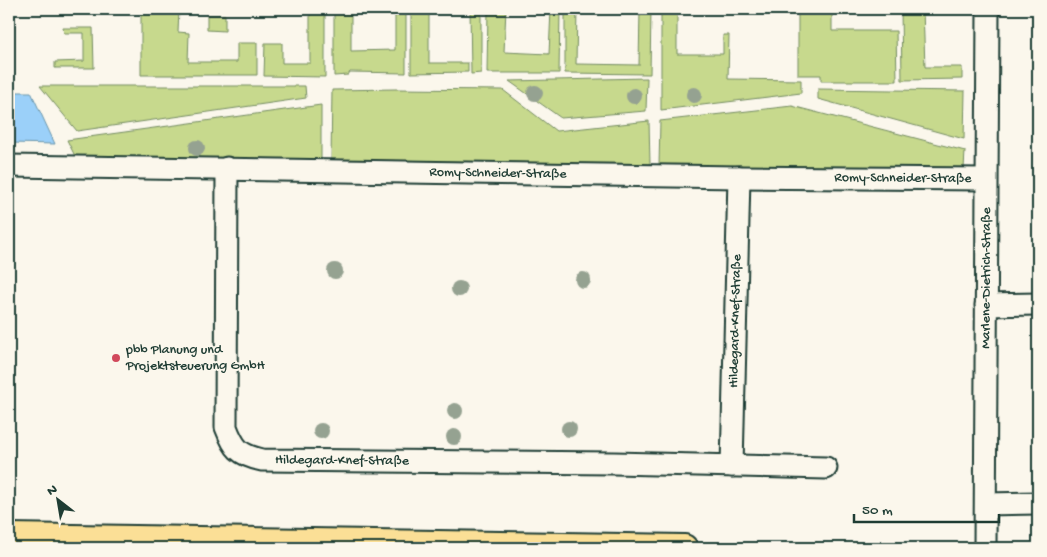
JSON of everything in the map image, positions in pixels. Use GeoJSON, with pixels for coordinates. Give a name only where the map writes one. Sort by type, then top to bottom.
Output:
{"type":"FeatureCollection","features":[{"type":"Feature","properties":{"kind":"main road"},"geometry":{"type":"LineString","coordinates":[[9,537],[377,545],[684,548]]}},
{"type":"Feature","properties":{"kind":"street","name":"Marlene-Dietrich-Straße"},"geometry":{"type":"LineString","coordinates":[[985,548],[988,9]]}},
{"type":"Feature","properties":{"kind":"street","name":"Romy-Schneider-Straße"},"geometry":{"type":"LineString","coordinates":[[9,166],[986,179]]}},
{"type":"Feature","properties":{"kind":"street","name":"Hildegard-Knef-Straße"},"geometry":{"type":"LineString","coordinates":[[227,168],[226,427],[237,450],[248,457],[262,460],[826,468]]}},
{"type":"Feature","properties":{"kind":"street","name":"Hildegard-Knef-Straße"},"geometry":{"type":"LineString","coordinates":[[732,466],[739,177]]}},
{"type":"Feature","properties":{"kind":"street"},"geometry":{"type":"LineString","coordinates":[[986,305],[1038,304]]}},
{"type":"Feature","properties":{"kind":"street"},"geometry":{"type":"LineString","coordinates":[[986,504],[1038,504]]}},
{"type":"Feature","properties":{"kind":"green space"},"geometry":{"type":"Polygon","coordinates":[[[141,9],[179,9],[178,32],[189,33],[188,62],[237,62],[237,43],[257,43],[257,75],[141,75],[141,9]]]}},
{"type":"Feature","properties":{"kind":"green space"},"geometry":{"type":"Polygon","coordinates":[[[310,9],[325,9],[325,77],[264,76],[265,43],[282,43],[282,63],[310,63],[310,9]]]}},
{"type":"Feature","properties":{"kind":"green space"},"geometry":{"type":"Polygon","coordinates":[[[334,9],[351,9],[351,51],[395,50],[395,9],[406,9],[406,73],[350,72],[348,75],[334,76],[334,9]]]}},
{"type":"Feature","properties":{"kind":"green space"},"geometry":{"type":"Polygon","coordinates":[[[411,9],[422,9],[422,14],[429,13],[429,63],[468,63],[468,72],[411,73],[411,9]]]}},
{"type":"Feature","properties":{"kind":"green space"},"geometry":{"type":"Polygon","coordinates":[[[470,9],[481,9],[481,73],[471,74],[470,9]]]}},
{"type":"Feature","properties":{"kind":"green space"},"geometry":{"type":"Polygon","coordinates":[[[488,9],[506,9],[504,52],[549,54],[551,9],[560,9],[559,73],[487,73],[488,9]]]}},
{"type":"Feature","properties":{"kind":"green space"},"geometry":{"type":"Polygon","coordinates":[[[565,9],[577,9],[576,64],[639,65],[640,9],[651,9],[650,74],[565,73],[565,9]]]}},
{"type":"Feature","properties":{"kind":"green space"},"geometry":{"type":"Polygon","coordinates":[[[661,9],[677,9],[677,54],[723,54],[723,35],[729,35],[728,79],[801,80],[801,93],[661,110],[661,9]]]}},
{"type":"Feature","properties":{"kind":"green space"},"geometry":{"type":"Polygon","coordinates":[[[798,9],[832,9],[832,31],[896,31],[897,81],[821,81],[821,75],[798,75],[798,9]]]}},
{"type":"Feature","properties":{"kind":"green space"},"geometry":{"type":"Polygon","coordinates":[[[901,9],[923,9],[925,67],[962,67],[962,79],[902,80],[901,9]]]}},
{"type":"Feature","properties":{"kind":"green space"},"geometry":{"type":"Polygon","coordinates":[[[207,15],[225,15],[225,31],[207,30],[207,15]]]}},
{"type":"Feature","properties":{"kind":"green space"},"geometry":{"type":"Polygon","coordinates":[[[63,28],[93,28],[94,68],[55,68],[55,62],[84,61],[84,33],[64,33],[63,28]]]}},
{"type":"Feature","properties":{"kind":"green space"},"geometry":{"type":"Polygon","coordinates":[[[647,78],[646,111],[561,118],[509,81],[647,78]]]}},
{"type":"Feature","properties":{"kind":"green space"},"geometry":{"type":"Polygon","coordinates":[[[40,86],[305,86],[306,98],[77,131],[40,86]]]}},
{"type":"Feature","properties":{"kind":"green space"},"geometry":{"type":"Polygon","coordinates":[[[818,89],[965,91],[964,139],[818,99],[818,89]]]}},
{"type":"Feature","properties":{"kind":"green space"},"geometry":{"type":"Polygon","coordinates":[[[332,90],[503,90],[556,131],[649,121],[650,165],[331,161],[332,90]]]}},
{"type":"Feature","properties":{"kind":"green space"},"geometry":{"type":"Polygon","coordinates":[[[321,105],[321,161],[76,158],[67,140],[321,105]]]}},
{"type":"Feature","properties":{"kind":"green space"},"geometry":{"type":"Polygon","coordinates":[[[792,106],[965,151],[964,169],[659,166],[660,121],[792,106]]]}},
{"type":"Feature","properties":{"kind":"water"},"geometry":{"type":"Polygon","coordinates":[[[10,92],[31,92],[55,144],[11,143],[10,92]]]}},
{"type":"Feature","properties":{"kind":"place","name":"pbb Planung und Projektsteuerung GmbH"},"geometry":{"type":"Point","coordinates":[116,358]}}]}
